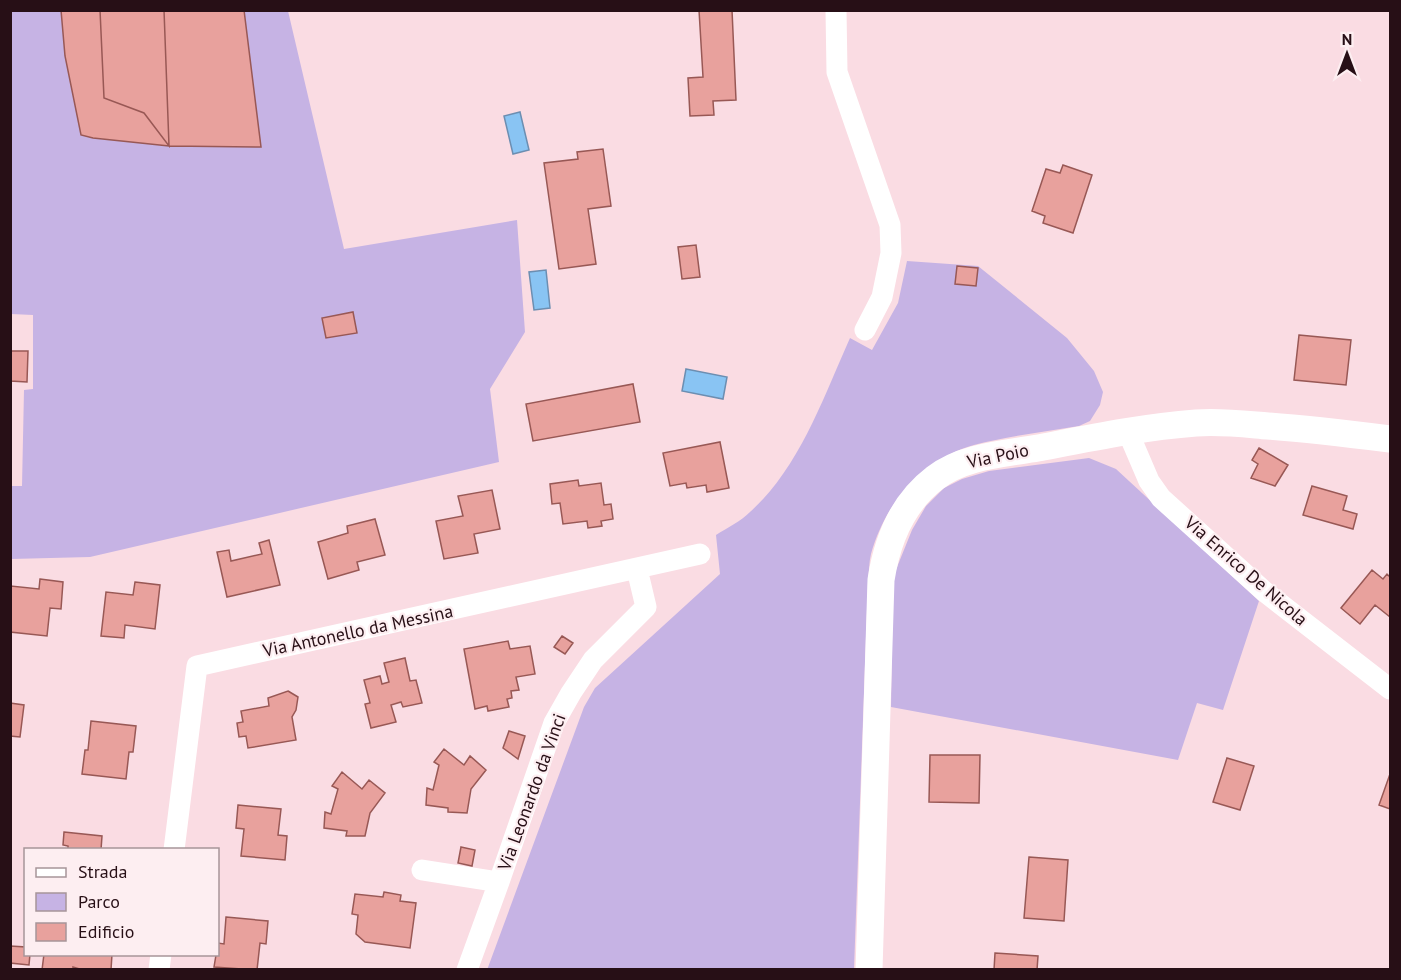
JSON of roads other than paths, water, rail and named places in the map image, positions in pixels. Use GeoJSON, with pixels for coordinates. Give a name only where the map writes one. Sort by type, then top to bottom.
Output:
{"type":"FeatureCollection","features":[{"type":"Feature","properties":{"kind":"street"},"geometry":{"type":"LineString","coordinates":[[836,10],[837,72],[890,225],[891,253],[882,297],[865,330]]}},
{"type":"Feature","properties":{"kind":"street","name":"Via Poio"},"geometry":{"type":"LineString","coordinates":[[869,969],[881,580],[884,559],[892,535],[917,493],[936,477],[956,466],[982,458],[1128,432],[1197,423],[1237,423],[1390,439]]}},
{"type":"Feature","properties":{"kind":"street","name":"Via Enrico De Nicola"},"geometry":{"type":"LineString","coordinates":[[1128,432],[1149,481],[1161,498],[1265,592],[1390,689]]}},
{"type":"Feature","properties":{"kind":"street","name":"Via Antonello da Messina"},"geometry":{"type":"LineString","coordinates":[[174,848],[197,666],[700,554]]}},
{"type":"Feature","properties":{"kind":"street","name":"Via Leonardo da Vinci"},"geometry":{"type":"LineString","coordinates":[[466,969],[554,723],[593,660],[646,607],[637,569]]}},
{"type":"Feature","properties":{"kind":"street"},"geometry":{"type":"LineString","coordinates":[[422,870],[499,882]]}},
{"type":"Feature","properties":{"kind":"water"},"geometry":{"type":"Polygon","coordinates":[[[520,112],[529,150],[513,154],[504,116],[520,112]]]}},
{"type":"Feature","properties":{"kind":"water"},"geometry":{"type":"Polygon","coordinates":[[[546,270],[550,308],[534,310],[529,272],[546,270]]]}},
{"type":"Feature","properties":{"kind":"water"},"geometry":{"type":"Polygon","coordinates":[[[686,369],[727,377],[723,399],[682,391],[686,369]]]}}]}
